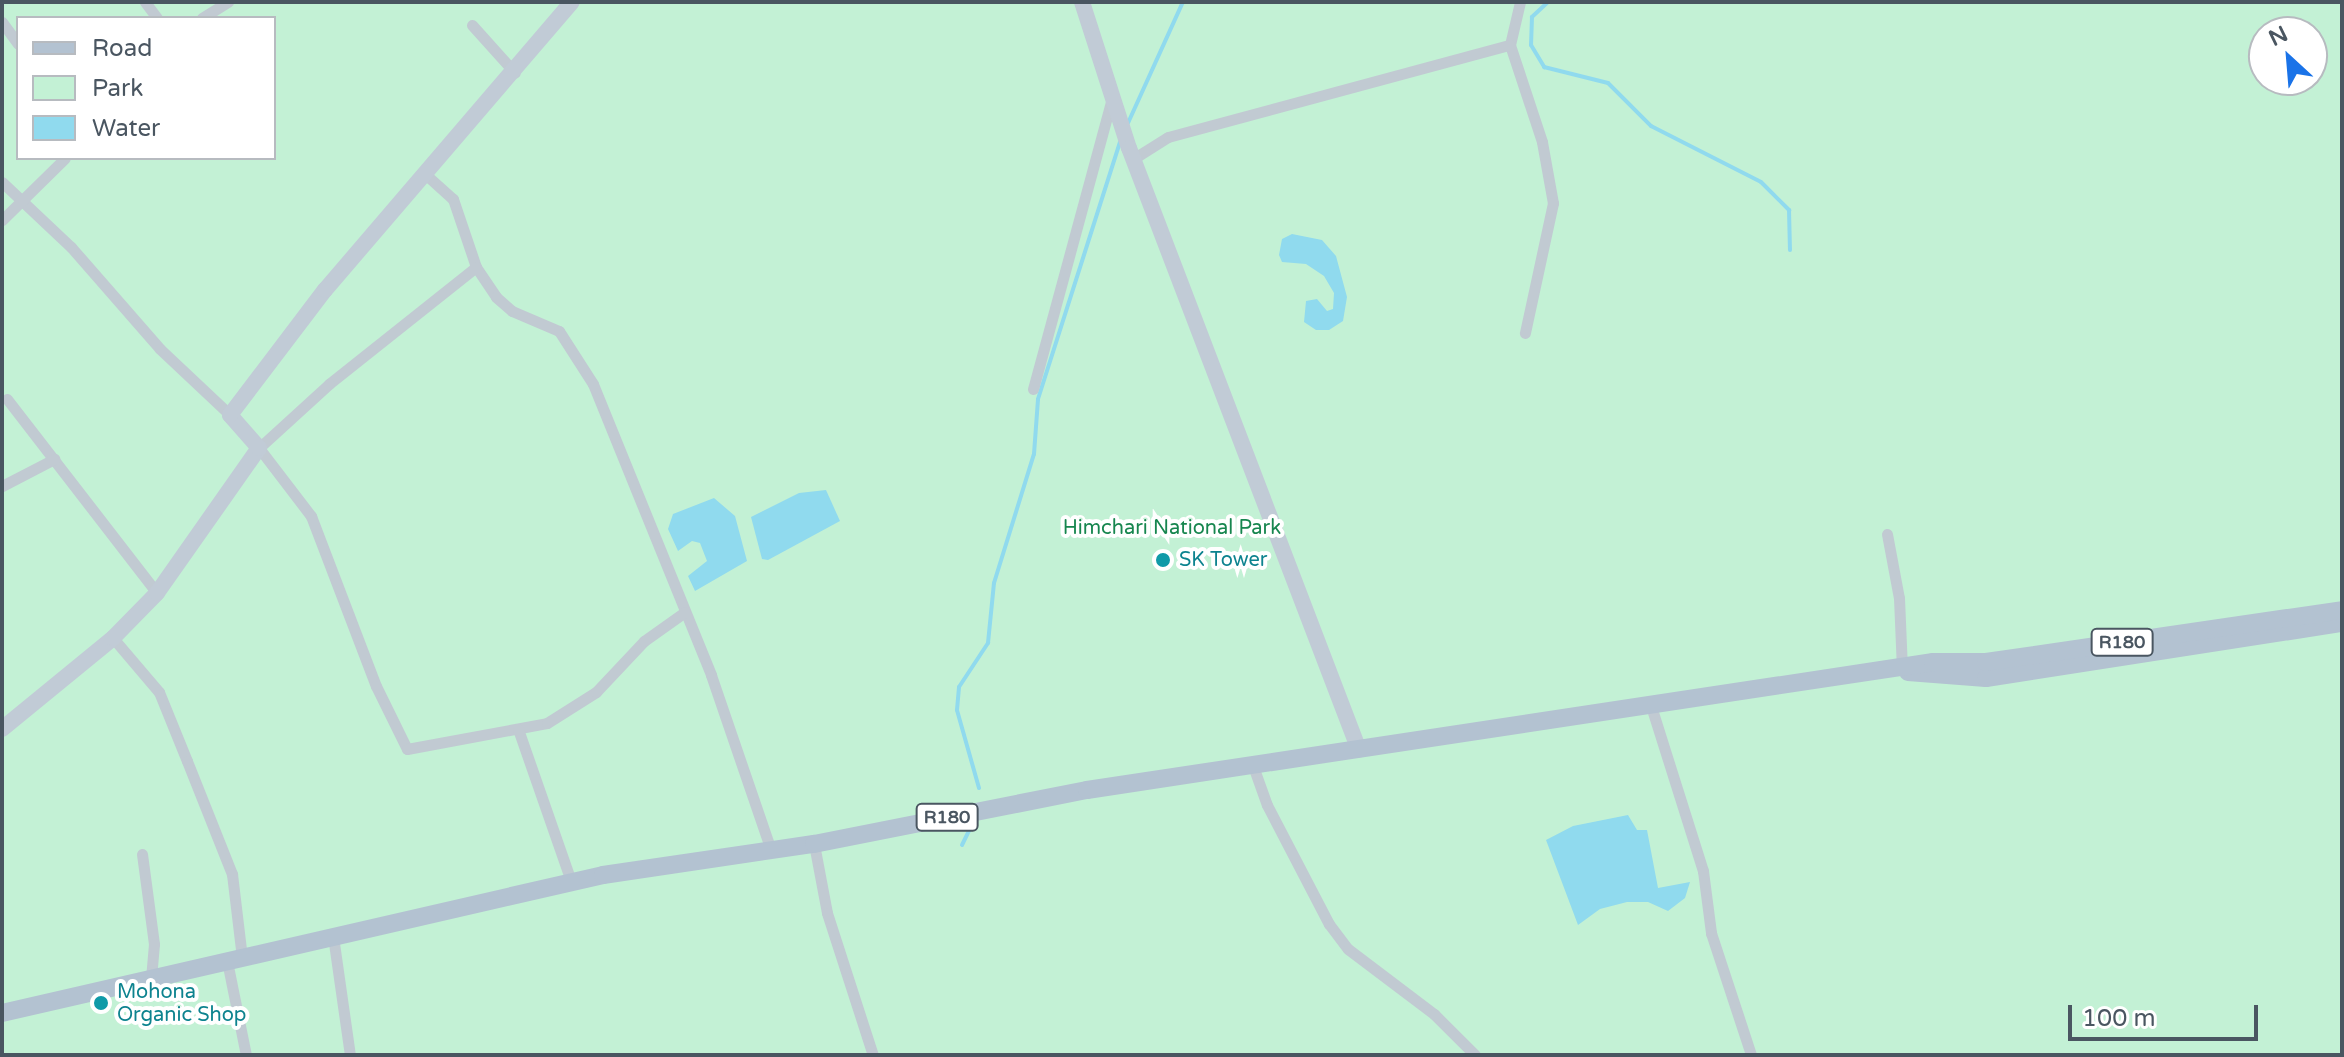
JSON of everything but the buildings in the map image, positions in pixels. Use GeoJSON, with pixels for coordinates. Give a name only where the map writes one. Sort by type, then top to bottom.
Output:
{"type":"FeatureCollection","features":[{"type":"Feature","properties":{"kind":"main road","name":"R180"},"geometry":{"type":"LineString","coordinates":[[2,1013],[571,881],[814,844],[1087,790],[1651,706],[2342,610]]}},
{"type":"Feature","properties":{"kind":"main road","name":"R180"},"geometry":{"type":"LineString","coordinates":[[1902,671],[1986,678],[2342,623]]}},
{"type":"Feature","properties":{"kind":"street"},"geometry":{"type":"LineString","coordinates":[[205,16],[228,2]]}},
{"type":"Feature","properties":{"kind":"street"},"geometry":{"type":"LineString","coordinates":[[230,415],[424,173],[515,73],[572,2]]}},
{"type":"Feature","properties":{"kind":"street"},"geometry":{"type":"LineString","coordinates":[[1082,2],[1131,153],[1359,750]]}},
{"type":"Feature","properties":{"kind":"street"},"geometry":{"type":"LineString","coordinates":[[1520,2],[1510,45],[1542,142],[1553,203],[1525,333]]}},
{"type":"Feature","properties":{"kind":"street"},"geometry":{"type":"LineString","coordinates":[[2,22],[16,41]]}},
{"type":"Feature","properties":{"kind":"street"},"geometry":{"type":"LineString","coordinates":[[472,25],[515,73]]}},
{"type":"Feature","properties":{"kind":"street"},"geometry":{"type":"LineString","coordinates":[[1131,153],[1168,137],[1510,45]]}},
{"type":"Feature","properties":{"kind":"street"},"geometry":{"type":"LineString","coordinates":[[1033,389],[1113,95]]}},
{"type":"Feature","properties":{"kind":"street"},"geometry":{"type":"LineString","coordinates":[[2,220],[63,160]]}},
{"type":"Feature","properties":{"kind":"street"},"geometry":{"type":"LineString","coordinates":[[424,173],[453,199],[476,267],[512,311],[559,331],[571,346],[611,422],[685,612],[771,850]]}},
{"type":"Feature","properties":{"kind":"street"},"geometry":{"type":"LineString","coordinates":[[2,182],[21,204],[71,247],[160,349],[230,415],[311,516],[376,686],[407,749],[547,723],[596,692],[644,641],[685,612]]}},
{"type":"Feature","properties":{"kind":"street"},"geometry":{"type":"LineString","coordinates":[[2,729],[113,638],[157,593],[259,448],[329,384],[476,267]]}},
{"type":"Feature","properties":{"kind":"street"},"geometry":{"type":"LineString","coordinates":[[7,399],[157,593]]}},
{"type":"Feature","properties":{"kind":"street"},"geometry":{"type":"LineString","coordinates":[[2,486],[54,459]]}},
{"type":"Feature","properties":{"kind":"street"},"geometry":{"type":"LineString","coordinates":[[1887,534],[1899,598],[1902,671]]}},
{"type":"Feature","properties":{"kind":"street"},"geometry":{"type":"LineString","coordinates":[[113,638],[159,692],[232,874],[234,959],[246,1055]]}},
{"type":"Feature","properties":{"kind":"street"},"geometry":{"type":"LineString","coordinates":[[1651,706],[1674,767],[1703,871],[1711,933],[1751,1055]]}},
{"type":"Feature","properties":{"kind":"street"},"geometry":{"type":"LineString","coordinates":[[518,729],[571,881]]}},
{"type":"Feature","properties":{"kind":"street"},"geometry":{"type":"LineString","coordinates":[[1253,766],[1267,805],[1329,924],[1348,949],[1434,1014],[1475,1055]]}},
{"type":"Feature","properties":{"kind":"street"},"geometry":{"type":"LineString","coordinates":[[814,844],[827,913],[873,1055]]}},
{"type":"Feature","properties":{"kind":"street"},"geometry":{"type":"LineString","coordinates":[[142,854],[154,944],[151,979]]}},
{"type":"Feature","properties":{"kind":"street"},"geometry":{"type":"LineString","coordinates":[[333,936],[350,1055]]}},
{"type":"Feature","properties":{"kind":"green space","name":"Himchari National Park"},"geometry":{"type":"Polygon","coordinates":[[[2,2],[2342,2],[2342,1055],[2,1055],[2,2]]]}},
{"type":"Feature","properties":{"kind":"water"},"geometry":{"type":"Polygon","coordinates":[[[1292,234],[1322,240],[1336,256],[1347,297],[1343,321],[1329,330],[1316,330],[1304,322],[1306,301],[1317,299],[1327,311],[1333,309],[1334,293],[1324,276],[1306,264],[1282,262],[1279,255],[1282,239],[1292,234]]]}},
{"type":"Feature","properties":{"kind":"water"},"geometry":{"type":"Polygon","coordinates":[[[826,490],[840,521],[768,560],[762,559],[751,517],[799,493],[826,490]]]}},
{"type":"Feature","properties":{"kind":"water"},"geometry":{"type":"Polygon","coordinates":[[[714,498],[735,516],[747,561],[695,591],[688,576],[707,561],[700,543],[692,541],[678,551],[668,529],[673,514],[714,498]]]}},
{"type":"Feature","properties":{"kind":"water"},"geometry":{"type":"Polygon","coordinates":[[[1628,815],[1637,830],[1647,830],[1658,888],[1690,882],[1685,898],[1668,911],[1648,902],[1627,902],[1600,909],[1578,925],[1546,840],[1573,826],[1628,815]]]}},
{"type":"Feature","properties":{"kind":"waterway"},"geometry":{"type":"LineString","coordinates":[[1128,123],[1183,2]]}},
{"type":"Feature","properties":{"kind":"waterway"},"geometry":{"type":"LineString","coordinates":[[1548,2],[1532,17],[1531,45],[1544,67],[1608,83],[1651,126],[1761,182],[1789,210],[1790,250]]}},
{"type":"Feature","properties":{"kind":"waterway"},"geometry":{"type":"LineString","coordinates":[[979,788],[957,710],[959,687],[988,643],[994,583],[1034,454],[1038,399],[1121,139]]}},
{"type":"Feature","properties":{"kind":"waterway"},"geometry":{"type":"LineString","coordinates":[[962,845],[975,818]]}},
{"type":"Feature","properties":{"kind":"place","name":"SK Tower"},"geometry":{"type":"Point","coordinates":[1163,560]}},
{"type":"Feature","properties":{"kind":"place","name":"Mohona Organic Shop"},"geometry":{"type":"Point","coordinates":[101,1003]}}]}
